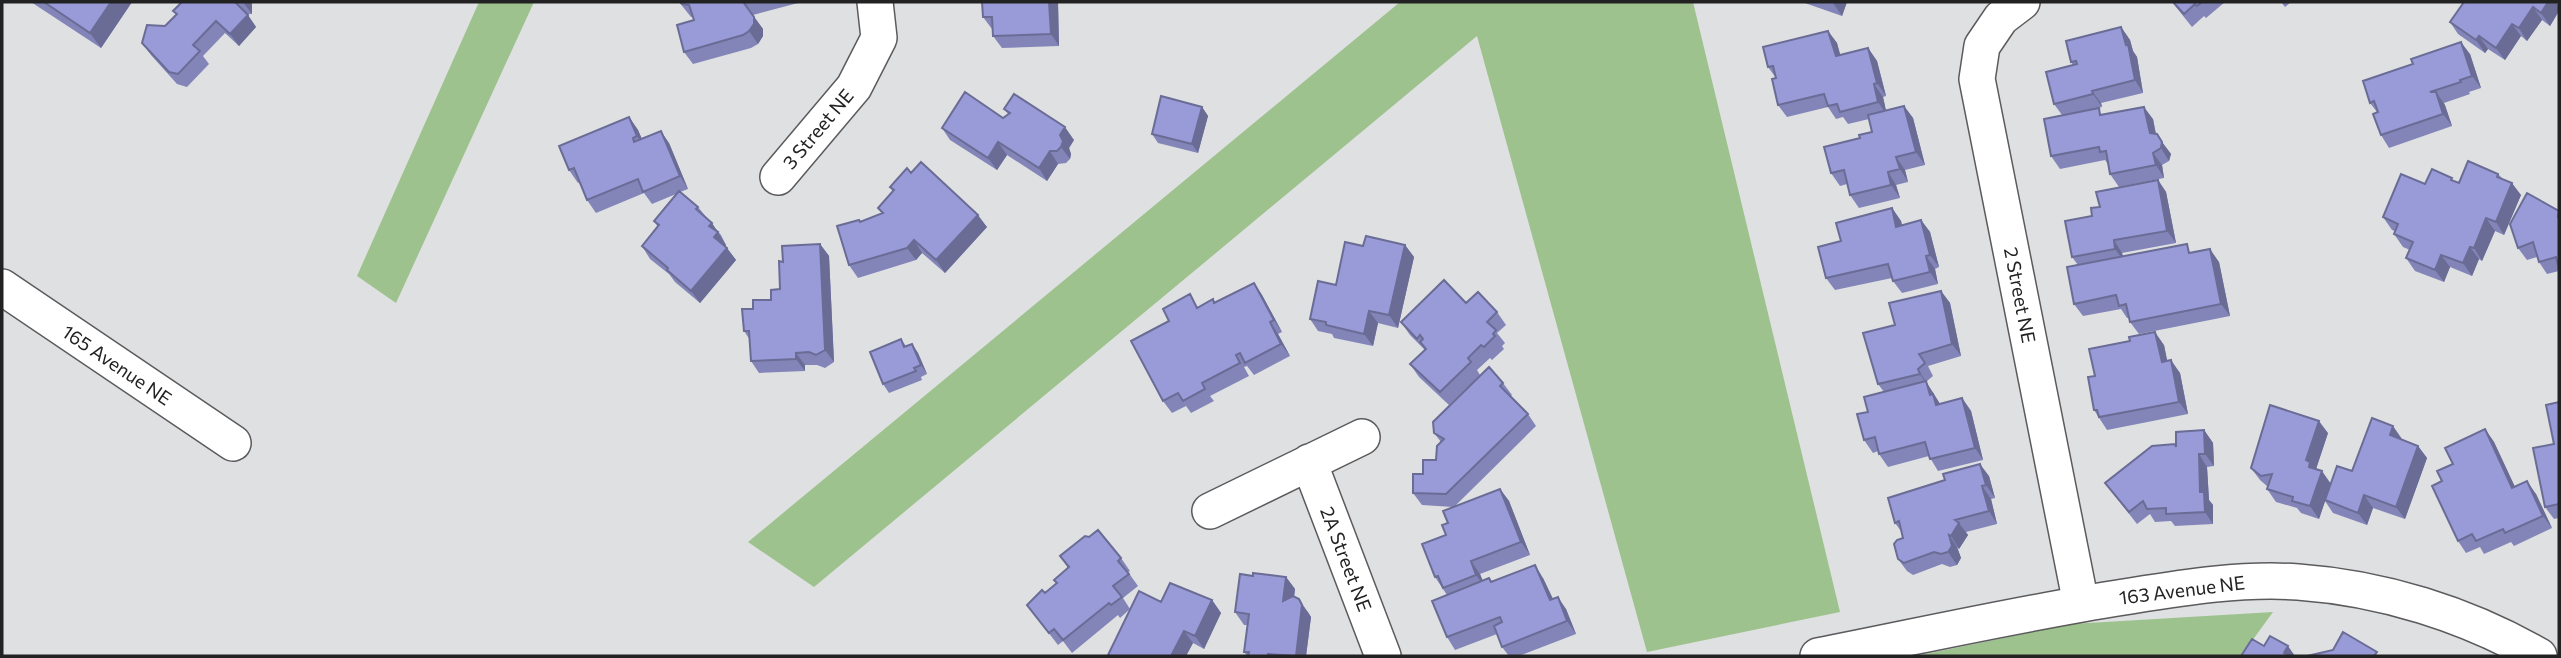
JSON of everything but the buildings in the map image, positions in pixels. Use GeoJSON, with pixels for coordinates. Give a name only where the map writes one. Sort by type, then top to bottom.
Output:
{"type":"FeatureCollection","features":[{"type":"Feature","properties":{"kind":"street","name":"3 Street NE"},"geometry":{"type":"LineString","coordinates":[[778,177],[854,86],[879,38],[875,2]]}},
{"type":"Feature","properties":{"kind":"street","name":"2 Street NE"},"geometry":{"type":"LineString","coordinates":[[2022,2],[2001,18],[1982,46],[1977,79],[2081,604]]}},
{"type":"Feature","properties":{"kind":"street","name":"165 Avenue NE"},"geometry":{"type":"LineString","coordinates":[[2,287],[233,443]]}},
{"type":"Feature","properties":{"kind":"street"},"geometry":{"type":"LineString","coordinates":[[1210,511],[1362,437]]}},
{"type":"Feature","properties":{"kind":"street","name":"2A Street NE"},"geometry":{"type":"LineString","coordinates":[[1309,462],[1383,656]]}},
{"type":"Feature","properties":{"kind":"street","name":"163 Avenue NE"},"geometry":{"type":"LineString","coordinates":[[1818,656],[2081,604],[2199,585],[2296,582],[2383,594],[2466,621],[2539,656]]}},
{"type":"Feature","properties":{"kind":"green space"},"geometry":{"type":"Polygon","coordinates":[[[479,2],[534,2],[396,303],[357,276],[479,2]]]}},
{"type":"Feature","properties":{"kind":"green space"},"geometry":{"type":"Polygon","coordinates":[[[1400,2],[1693,2],[1840,612],[1647,652],[1477,36],[814,587],[748,542],[1400,2]]]}},
{"type":"Feature","properties":{"kind":"green space"},"geometry":{"type":"Polygon","coordinates":[[[2273,612],[2241,656],[1916,656],[2071,624],[2273,612]]]}}]}
